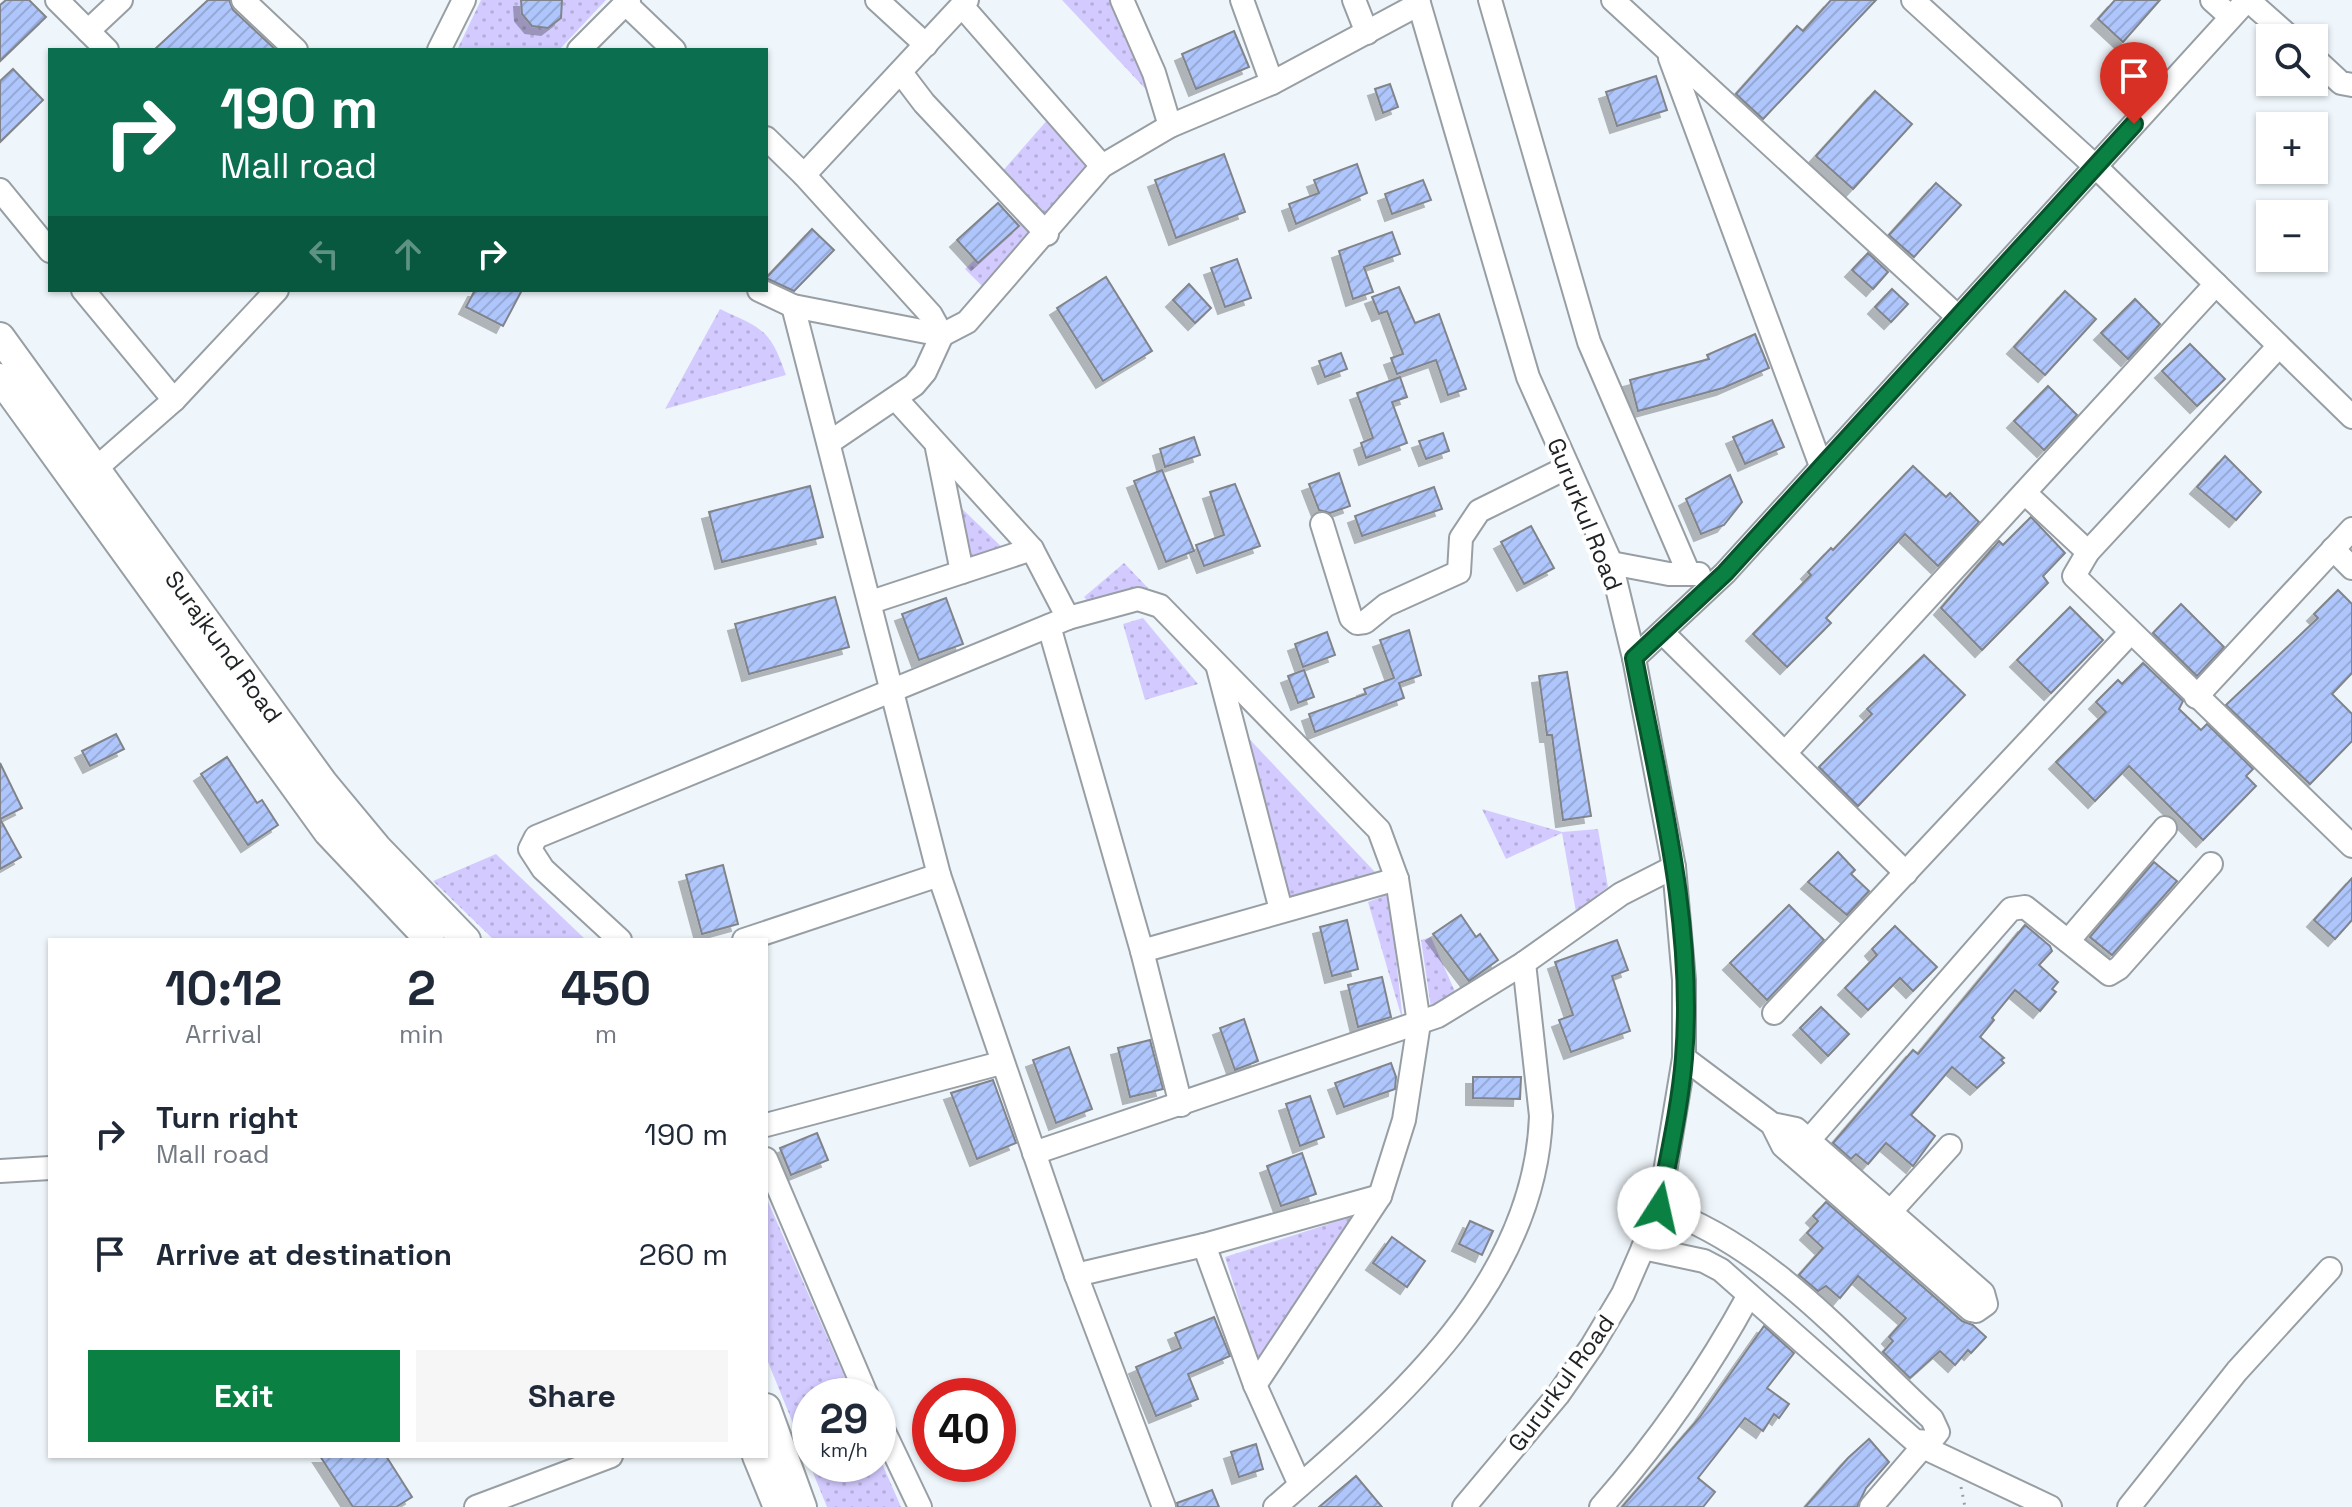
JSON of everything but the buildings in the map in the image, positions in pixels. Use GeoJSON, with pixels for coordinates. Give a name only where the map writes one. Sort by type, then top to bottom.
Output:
{"type":"FeatureCollection","features":[{"type":"Feature","properties":{"kind":"main road","name":"Surajkund Road"},"geometry":{"type":"LineString","coordinates":[[0,337],[86,476],[328,832],[428,938]]}},
{"type":"Feature","properties":{"kind":"main road","name":"Surajkund Road"},"geometry":{"type":"LineString","coordinates":[[0,378],[86,476],[347,814],[464,938]]}},
{"type":"Feature","properties":{"kind":"main road"},"geometry":{"type":"LineString","coordinates":[[768,1416],[792,1506]]}},
{"type":"Feature","properties":{"kind":"main road"},"geometry":{"type":"LineString","coordinates":[[758,1458],[792,1506]]}},
{"type":"Feature","properties":{"kind":"street"},"geometry":{"type":"LineString","coordinates":[[57,0],[105,48]]}},
{"type":"Feature","properties":{"kind":"street"},"geometry":{"type":"LineString","coordinates":[[88,31],[121,0]]}},
{"type":"Feature","properties":{"kind":"street"},"geometry":{"type":"LineString","coordinates":[[243,0],[294,48]]}},
{"type":"Feature","properties":{"kind":"street"},"geometry":{"type":"LineString","coordinates":[[440,48],[464,0]]}},
{"type":"Feature","properties":{"kind":"street"},"geometry":{"type":"LineString","coordinates":[[877,0],[926,45]]}},
{"type":"Feature","properties":{"kind":"street"},"geometry":{"type":"LineString","coordinates":[[1122,0],[1154,73],[1170,126]]}},
{"type":"Feature","properties":{"kind":"street"},"geometry":{"type":"LineString","coordinates":[[1242,0],[1272,83]]}},
{"type":"Feature","properties":{"kind":"street"},"geometry":{"type":"LineString","coordinates":[[1354,0],[1367,33]]}},
{"type":"Feature","properties":{"kind":"street"},"geometry":{"type":"LineString","coordinates":[[1490,0],[1589,342],[1689,574]]}},
{"type":"Feature","properties":{"kind":"street"},"geometry":{"type":"LineString","coordinates":[[1613,0],[1958,317]]}},
{"type":"Feature","properties":{"kind":"street"},"geometry":{"type":"LineString","coordinates":[[1913,0],[2095,166],[2352,417]]}},
{"type":"Feature","properties":{"kind":"street"},"geometry":{"type":"LineString","coordinates":[[2212,0],[2231,17]]}},
{"type":"Feature","properties":{"kind":"street"},"geometry":{"type":"LineString","coordinates":[[1634,658],[1664,634],[1725,573],[2248,0],[2275,24]]}},
{"type":"Feature","properties":{"kind":"street"},"geometry":{"type":"LineString","coordinates":[[581,48],[628,2],[672,48]]}},
{"type":"Feature","properties":{"kind":"street"},"geometry":{"type":"LineString","coordinates":[[830,442],[897,400],[925,372],[942,335],[967,322],[1047,234],[1102,166],[1170,126],[1272,83],[1419,2]]}},
{"type":"Feature","properties":{"kind":"street","name":"Gururkul Road"},"geometry":{"type":"LineString","coordinates":[[1419,2],[1528,377],[1611,563],[1634,658],[1674,867],[1684,980],[1684,1058],[1659,1208],[1643,1248],[1623,1294],[1592,1346],[1558,1395],[1464,1507]]}},
{"type":"Feature","properties":{"kind":"street"},"geometry":{"type":"LineString","coordinates":[[804,175],[902,74],[965,3],[1102,166]]}},
{"type":"Feature","properties":{"kind":"street"},"geometry":{"type":"LineString","coordinates":[[1668,53],[1821,466]]}},
{"type":"Feature","properties":{"kind":"street"},"geometry":{"type":"LineString","coordinates":[[2328,71],[2341,83],[2352,85]]}},
{"type":"Feature","properties":{"kind":"street"},"geometry":{"type":"LineString","coordinates":[[902,74],[924,103],[1047,234]]}},
{"type":"Feature","properties":{"kind":"street"},"geometry":{"type":"LineString","coordinates":[[768,140],[804,175],[931,315],[942,335]]}},
{"type":"Feature","properties":{"kind":"street"},"geometry":{"type":"LineString","coordinates":[[0,190],[48,249]]}},
{"type":"Feature","properties":{"kind":"street"},"geometry":{"type":"LineString","coordinates":[[1785,753],[2216,284]]}},
{"type":"Feature","properties":{"kind":"street"},"geometry":{"type":"LineString","coordinates":[[85,292],[174,400]]}},
{"type":"Feature","properties":{"kind":"street"},"geometry":{"type":"LineString","coordinates":[[86,476],[174,400],[275,292]]}},
{"type":"Feature","properties":{"kind":"street"},"geometry":{"type":"LineString","coordinates":[[763,292],[793,306],[942,335]]}},
{"type":"Feature","properties":{"kind":"street"},"geometry":{"type":"LineString","coordinates":[[793,306],[939,875],[1076,1275],[1164,1507]]}},
{"type":"Feature","properties":{"kind":"street"},"geometry":{"type":"LineString","coordinates":[[2279,346],[2088,552],[2075,569],[2076,581],[2352,846]]}},
{"type":"Feature","properties":{"kind":"street"},"geometry":{"type":"LineString","coordinates":[[897,400],[1032,549],[1058,622],[1181,1105]]}},
{"type":"Feature","properties":{"kind":"street"},"geometry":{"type":"LineString","coordinates":[[937,447],[962,572]]}},
{"type":"Feature","properties":{"kind":"street"},"geometry":{"type":"LineString","coordinates":[[1322,524],[1351,618],[1357,623],[1365,622],[1386,605],[1459,572],[1461,538],[1479,511],[1568,467]]}},
{"type":"Feature","properties":{"kind":"street"},"geometry":{"type":"LineString","coordinates":[[2025,493],[2088,552]]}},
{"type":"Feature","properties":{"kind":"street"},"geometry":{"type":"LineString","coordinates":[[2196,697],[2352,529]]}},
{"type":"Feature","properties":{"kind":"street"},"geometry":{"type":"LineString","coordinates":[[871,602],[1032,549]]}},
{"type":"Feature","properties":{"kind":"street"},"geometry":{"type":"LineString","coordinates":[[2333,549],[2352,568]]}},
{"type":"Feature","properties":{"kind":"street"},"geometry":{"type":"LineString","coordinates":[[1611,563],[1689,574],[1725,573]]}},
{"type":"Feature","properties":{"kind":"street"},"geometry":{"type":"LineString","coordinates":[[618,938],[543,869],[530,849],[536,837],[1058,622],[1148,600],[1172,617],[1372,822],[1397,879],[1419,1023],[1404,1120],[1380,1196],[1255,1385]]}},
{"type":"Feature","properties":{"kind":"street"},"geometry":{"type":"LineString","coordinates":[[1774,1013],[2130,633]]}},
{"type":"Feature","properties":{"kind":"street"},"geometry":{"type":"LineString","coordinates":[[1664,634],[1906,873]]}},
{"type":"Feature","properties":{"kind":"street"},"geometry":{"type":"LineString","coordinates":[[1217,666],[1281,910]]}},
{"type":"Feature","properties":{"kind":"street"},"geometry":{"type":"LineString","coordinates":[[2068,941],[2165,828]]}},
{"type":"Feature","properties":{"kind":"street"},"geometry":{"type":"LineString","coordinates":[[1809,1140],[2011,909],[2025,907],[2103,971],[2114,972],[2211,864]]}},
{"type":"Feature","properties":{"kind":"street"},"geometry":{"type":"LineString","coordinates":[[1034,1153],[1419,1023],[1457,1006],[1621,894],[1674,867]]}},
{"type":"Feature","properties":{"kind":"street"},"geometry":{"type":"LineString","coordinates":[[750,938],[939,875]]}},
{"type":"Feature","properties":{"kind":"street"},"geometry":{"type":"LineString","coordinates":[[1142,951],[1397,879]]}},
{"type":"Feature","properties":{"kind":"street"},"geometry":{"type":"LineString","coordinates":[[1275,1507],[1438,1352],[1487,1287],[1513,1241],[1536,1167],[1541,1116],[1524,963]]}},
{"type":"Feature","properties":{"kind":"street"},"geometry":{"type":"LineString","coordinates":[[1684,1058],[1772,1124],[1796,1129],[1983,1293],[1987,1298],[1981,1309],[1971,1310],[1783,1146],[1772,1124]]}},
{"type":"Feature","properties":{"kind":"street"},"geometry":{"type":"LineString","coordinates":[[768,1124],[1001,1063]]}},
{"type":"Feature","properties":{"kind":"street"},"geometry":{"type":"LineString","coordinates":[[1891,1211],[1950,1146]]}},
{"type":"Feature","properties":{"kind":"street"},"geometry":{"type":"LineString","coordinates":[[768,1164],[859,1378]]}},
{"type":"Feature","properties":{"kind":"street"},"geometry":{"type":"LineString","coordinates":[[0,1171],[48,1168]]}},
{"type":"Feature","properties":{"kind":"street"},"geometry":{"type":"LineString","coordinates":[[1076,1275],[1204,1245],[1380,1196]]}},
{"type":"Feature","properties":{"kind":"street"},"geometry":{"type":"LineString","coordinates":[[1659,1208],[1719,1232],[1777,1276],[1936,1423],[1938,1432],[1871,1507]]}},
{"type":"Feature","properties":{"kind":"street"},"geometry":{"type":"LineString","coordinates":[[1204,1245],[1255,1385],[1300,1485]]}},
{"type":"Feature","properties":{"kind":"street"},"geometry":{"type":"LineString","coordinates":[[1643,1248],[1704,1261],[1721,1270],[1915,1441],[2050,1507]]}},
{"type":"Feature","properties":{"kind":"street"},"geometry":{"type":"LineString","coordinates":[[2129,1507],[2237,1371],[2330,1269]]}},
{"type":"Feature","properties":{"kind":"street"},"geometry":{"type":"LineString","coordinates":[[1601,1507],[1667,1429],[1718,1351],[1749,1295]]}},
{"type":"Feature","properties":{"kind":"street"},"geometry":{"type":"LineString","coordinates":[[896,1457],[920,1507]]}},
{"type":"Feature","properties":{"kind":"street"},"geometry":{"type":"LineString","coordinates":[[476,1507],[606,1458]]}},
{"type":"Feature","properties":{"kind":"shaded area"},"geometry":{"type":"Polygon","coordinates":[[[481,0],[606,0],[561,48],[458,48],[481,0]]]}},
{"type":"Feature","properties":{"kind":"shaded area"},"geometry":{"type":"Polygon","coordinates":[[[1062,0],[1120,0],[1168,113],[1062,0]]]}},
{"type":"Feature","properties":{"kind":"shaded area"},"geometry":{"type":"Polygon","coordinates":[[[1049,118],[1093,164],[987,291],[965,269],[1030,206],[1000,174],[1049,118]]]}},
{"type":"Feature","properties":{"kind":"shaded area"},"geometry":{"type":"Polygon","coordinates":[[[720,309],[763,332],[775,348],[786,375],[665,409],[720,309]]]}},
{"type":"Feature","properties":{"kind":"shaded area"},"geometry":{"type":"Polygon","coordinates":[[[953,500],[1008,553],[968,568],[953,500]]]}},
{"type":"Feature","properties":{"kind":"shaded area"},"geometry":{"type":"Polygon","coordinates":[[[1124,563],[1148,588],[1091,605],[1084,597],[1124,563]]]}},
{"type":"Feature","properties":{"kind":"shaded area"},"geometry":{"type":"Polygon","coordinates":[[[1143,618],[1198,684],[1145,700],[1123,624],[1143,618]]]}},
{"type":"Feature","properties":{"kind":"shaded area"},"geometry":{"type":"Polygon","coordinates":[[[1238,727],[1375,872],[1290,898],[1238,727]]]}},
{"type":"Feature","properties":{"kind":"shaded area"},"geometry":{"type":"Polygon","coordinates":[[[1482,809],[1562,832],[1598,829],[1608,887],[1576,912],[1562,833],[1506,859],[1482,809]]]}},
{"type":"Feature","properties":{"kind":"shaded area"},"geometry":{"type":"Polygon","coordinates":[[[496,854],[584,938],[492,938],[433,881],[496,854]]]}},
{"type":"Feature","properties":{"kind":"shaded area"},"geometry":{"type":"Polygon","coordinates":[[[1389,894],[1403,1022],[1368,902],[1389,894]]]}},
{"type":"Feature","properties":{"kind":"shaded area"},"geometry":{"type":"Polygon","coordinates":[[[1431,937],[1456,994],[1431,1008],[1421,940],[1431,937]]]}},
{"type":"Feature","properties":{"kind":"shaded area"},"geometry":{"type":"Polygon","coordinates":[[[768,1202],[845,1378],[792,1378],[792,1421],[768,1362],[768,1202]]]}},
{"type":"Feature","properties":{"kind":"shaded area"},"geometry":{"type":"Polygon","coordinates":[[[1366,1212],[1258,1361],[1225,1257],[1366,1212]]]}},
{"type":"Feature","properties":{"kind":"shaded area"},"geometry":{"type":"Polygon","coordinates":[[[817,1482],[890,1482],[901,1507],[827,1507],[817,1482]]]}},
{"type":"Feature","properties":{"kind":"route"},"geometry":{"type":"LineString","coordinates":[[1659,1208],[1684,1058],[1684,980],[1674,867],[1634,658],[1664,634],[1725,573],[2134,124]]}}]}
